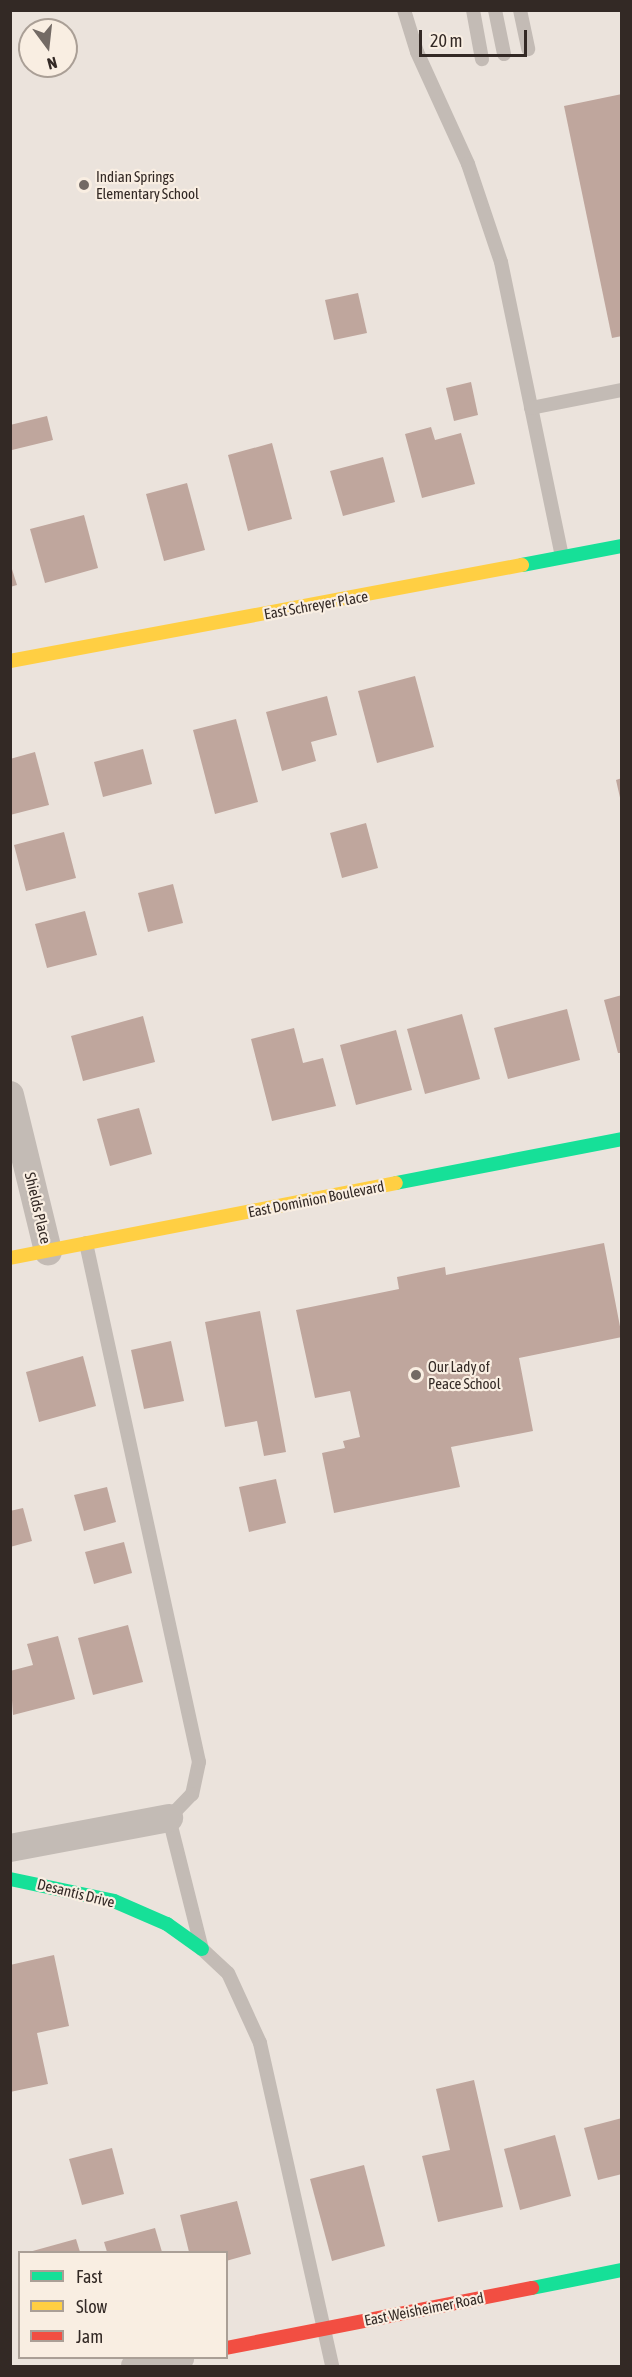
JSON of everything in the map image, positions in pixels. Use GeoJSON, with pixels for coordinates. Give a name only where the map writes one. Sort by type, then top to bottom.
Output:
{"type":"FeatureCollection","features":[{"type":"Feature","properties":{"kind":"street","name":"East Schreyer Place"},"geometry":{"type":"LineString","coordinates":[[10,661],[562,559],[621,546]]}},
{"type":"Feature","properties":{"kind":"street","name":"Shields Place"},"geometry":{"type":"LineString","coordinates":[[10,1095],[48,1251]]}},
{"type":"Feature","properties":{"kind":"street","name":"East Dominion Boulevard"},"geometry":{"type":"LineString","coordinates":[[10,1258],[621,1139]]}},
{"type":"Feature","properties":{"kind":"street"},"geometry":{"type":"LineString","coordinates":[[10,1848],[169,1818]]}},
{"type":"Feature","properties":{"kind":"street","name":"Desantis Drive"},"geometry":{"type":"LineString","coordinates":[[10,1879],[114,1901],[167,1924],[202,1949]]}},
{"type":"Feature","properties":{"kind":"street","name":"East Weisheimer Road"},"geometry":{"type":"LineString","coordinates":[[228,2348],[621,2270]]}},
{"type":"Feature","properties":{"kind":"street"},"geometry":{"type":"LineString","coordinates":[[135,2367],[175,2359]]}},
{"type":"Feature","properties":{"kind":"lane"},"geometry":{"type":"LineString","coordinates":[[404,10],[417,52],[468,164],[501,262],[562,559]]}},
{"type":"Feature","properties":{"kind":"lane"},"geometry":{"type":"LineString","coordinates":[[473,10],[482,59]]}},
{"type":"Feature","properties":{"kind":"lane"},"geometry":{"type":"LineString","coordinates":[[495,10],[504,54]]}},
{"type":"Feature","properties":{"kind":"lane"},"geometry":{"type":"LineString","coordinates":[[520,10],[528,49]]}},
{"type":"Feature","properties":{"kind":"lane"},"geometry":{"type":"LineString","coordinates":[[531,408],[621,390]]}},
{"type":"Feature","properties":{"kind":"lane"},"geometry":{"type":"LineString","coordinates":[[86,1243],[199,1762],[192,1794],[169,1818],[202,1949],[228,1973],[260,2043],[332,2367]]}},
{"type":"Feature","properties":{"kind":"building"},"geometry":{"type":"Polygon","coordinates":[[[622,94],[622,336],[612,338],[564,106],[622,94]]]}},
{"type":"Feature","properties":{"kind":"building"},"geometry":{"type":"Polygon","coordinates":[[[358,293],[367,333],[334,340],[325,300],[358,293]]]}},
{"type":"Feature","properties":{"kind":"building"},"geometry":{"type":"Polygon","coordinates":[[[471,382],[478,415],[454,421],[446,388],[471,382]]]}},
{"type":"Feature","properties":{"kind":"building"},"geometry":{"type":"Polygon","coordinates":[[[47,416],[53,440],[12,450],[10,425],[47,416]]]}},
{"type":"Feature","properties":{"kind":"building"},"geometry":{"type":"Polygon","coordinates":[[[431,427],[435,440],[461,433],[475,484],[422,498],[405,434],[431,427]]]}},
{"type":"Feature","properties":{"kind":"building"},"geometry":{"type":"Polygon","coordinates":[[[272,443],[292,519],[248,531],[228,455],[272,443]]]}},
{"type":"Feature","properties":{"kind":"building"},"geometry":{"type":"Polygon","coordinates":[[[383,457],[395,502],[343,516],[330,471],[383,457]]]}},
{"type":"Feature","properties":{"kind":"building"},"geometry":{"type":"Polygon","coordinates":[[[187,483],[205,550],[164,561],[146,494],[187,483]]]}},
{"type":"Feature","properties":{"kind":"building"},"geometry":{"type":"Polygon","coordinates":[[[84,515],[98,568],[45,583],[30,529],[84,515]]]}},
{"type":"Feature","properties":{"kind":"building"},"geometry":{"type":"Polygon","coordinates":[[[10,563],[17,585],[10,587],[10,563]]]}},
{"type":"Feature","properties":{"kind":"building"},"geometry":{"type":"Polygon","coordinates":[[[415,676],[434,747],[377,763],[358,691],[415,676]]]}},
{"type":"Feature","properties":{"kind":"building"},"geometry":{"type":"Polygon","coordinates":[[[327,696],[337,735],[311,742],[316,761],[282,771],[266,712],[327,696]]]}},
{"type":"Feature","properties":{"kind":"building"},"geometry":{"type":"Polygon","coordinates":[[[236,719],[258,802],[215,814],[193,730],[236,719]]]}},
{"type":"Feature","properties":{"kind":"building"},"geometry":{"type":"Polygon","coordinates":[[[143,749],[152,784],[103,797],[94,762],[143,749]]]}},
{"type":"Feature","properties":{"kind":"building"},"geometry":{"type":"Polygon","coordinates":[[[35,752],[49,805],[10,815],[10,759],[35,752]]]}},
{"type":"Feature","properties":{"kind":"building"},"geometry":{"type":"Polygon","coordinates":[[[622,778],[622,802],[621,802],[616,780],[622,778]]]}},
{"type":"Feature","properties":{"kind":"building"},"geometry":{"type":"Polygon","coordinates":[[[366,823],[378,868],[342,878],[330,833],[366,823]]]}},
{"type":"Feature","properties":{"kind":"building"},"geometry":{"type":"Polygon","coordinates":[[[64,832],[76,878],[26,891],[14,845],[64,832]]]}},
{"type":"Feature","properties":{"kind":"building"},"geometry":{"type":"Polygon","coordinates":[[[173,884],[183,923],[148,932],[138,893],[173,884]]]}},
{"type":"Feature","properties":{"kind":"building"},"geometry":{"type":"Polygon","coordinates":[[[85,911],[97,955],[47,968],[35,924],[85,911]]]}},
{"type":"Feature","properties":{"kind":"building"},"geometry":{"type":"Polygon","coordinates":[[[622,995],[622,1053],[618,1053],[604,1000],[622,995]]]}},
{"type":"Feature","properties":{"kind":"building"},"geometry":{"type":"Polygon","coordinates":[[[567,1009],[580,1060],[508,1079],[494,1028],[567,1009]]]}},
{"type":"Feature","properties":{"kind":"building"},"geometry":{"type":"Polygon","coordinates":[[[462,1014],[480,1079],[425,1094],[407,1029],[462,1014]]]}},
{"type":"Feature","properties":{"kind":"building"},"geometry":{"type":"Polygon","coordinates":[[[143,1016],[155,1062],[83,1081],[71,1036],[143,1016]]]}},
{"type":"Feature","properties":{"kind":"building"},"geometry":{"type":"Polygon","coordinates":[[[294,1028],[303,1063],[323,1058],[336,1106],[272,1121],[251,1039],[294,1028]]]}},
{"type":"Feature","properties":{"kind":"building"},"geometry":{"type":"Polygon","coordinates":[[[396,1030],[412,1090],[356,1105],[340,1045],[396,1030]]]}},
{"type":"Feature","properties":{"kind":"building"},"geometry":{"type":"Polygon","coordinates":[[[139,1108],[152,1154],[110,1166],[97,1119],[139,1108]]]}},
{"type":"Feature","properties":{"kind":"building","name":"Our Lady of Peace School"},"geometry":{"type":"Polygon","coordinates":[[[604,1243],[622,1337],[519,1358],[533,1431],[451,1447],[460,1487],[334,1513],[322,1453],[345,1448],[343,1441],[360,1437],[350,1391],[315,1398],[296,1310],[399,1289],[397,1277],[445,1267],[446,1275],[604,1243]]]}},
{"type":"Feature","properties":{"kind":"building"},"geometry":{"type":"Polygon","coordinates":[[[260,1311],[286,1452],[264,1456],[257,1421],[225,1427],[205,1322],[260,1311]]]}},
{"type":"Feature","properties":{"kind":"building"},"geometry":{"type":"Polygon","coordinates":[[[171,1341],[184,1401],[144,1409],[131,1350],[171,1341]]]}},
{"type":"Feature","properties":{"kind":"building"},"geometry":{"type":"Polygon","coordinates":[[[83,1356],[96,1406],[39,1422],[26,1372],[83,1356]]]}},
{"type":"Feature","properties":{"kind":"building"},"geometry":{"type":"Polygon","coordinates":[[[276,1479],[286,1523],[249,1532],[239,1487],[276,1479]]]}},
{"type":"Feature","properties":{"kind":"building"},"geometry":{"type":"Polygon","coordinates":[[[107,1487],[116,1522],[84,1531],[74,1495],[107,1487]]]}},
{"type":"Feature","properties":{"kind":"building"},"geometry":{"type":"Polygon","coordinates":[[[23,1508],[32,1541],[10,1547],[10,1511],[23,1508]]]}},
{"type":"Feature","properties":{"kind":"building"},"geometry":{"type":"Polygon","coordinates":[[[124,1542],[132,1573],[94,1584],[85,1552],[124,1542]]]}},
{"type":"Feature","properties":{"kind":"building"},"geometry":{"type":"Polygon","coordinates":[[[128,1625],[143,1682],[93,1695],[78,1638],[128,1625]]]}},
{"type":"Feature","properties":{"kind":"building"},"geometry":{"type":"Polygon","coordinates":[[[58,1636],[75,1699],[13,1715],[10,1671],[33,1665],[27,1644],[58,1636]]]}},
{"type":"Feature","properties":{"kind":"building"},"geometry":{"type":"Polygon","coordinates":[[[54,1955],[69,2026],[37,2033],[48,2084],[10,2092],[10,1965],[54,1955]]]}},
{"type":"Feature","properties":{"kind":"building"},"geometry":{"type":"Polygon","coordinates":[[[474,2080],[503,2207],[438,2222],[422,2156],[450,2150],[436,2089],[474,2080]]]}},
{"type":"Feature","properties":{"kind":"building"},"geometry":{"type":"Polygon","coordinates":[[[622,2118],[622,2174],[598,2180],[584,2128],[622,2118]]]}},
{"type":"Feature","properties":{"kind":"building"},"geometry":{"type":"Polygon","coordinates":[[[555,2135],[571,2196],[520,2210],[504,2149],[555,2135]]]}},
{"type":"Feature","properties":{"kind":"building"},"geometry":{"type":"Polygon","coordinates":[[[112,2148],[124,2194],[82,2205],[69,2159],[112,2148]]]}},
{"type":"Feature","properties":{"kind":"building"},"geometry":{"type":"Polygon","coordinates":[[[364,2165],[385,2246],[332,2261],[310,2179],[364,2165]]]}},
{"type":"Feature","properties":{"kind":"building"},"geometry":{"type":"Polygon","coordinates":[[[237,2201],[251,2254],[228,2260],[228,2251],[189,2251],[180,2215],[237,2201]]]}},
{"type":"Feature","properties":{"kind":"building"},"geometry":{"type":"Polygon","coordinates":[[[155,2228],[162,2251],[107,2251],[104,2242],[155,2228]]]}},
{"type":"Feature","properties":{"kind":"building"},"geometry":{"type":"Polygon","coordinates":[[[76,2239],[80,2251],[33,2251],[76,2239]]]}},
{"type":"Feature","properties":{"kind":"traffic: fast"},"geometry":{"type":"LineString","coordinates":[[522,565],[622,546]]}},
{"type":"Feature","properties":{"kind":"traffic: fast"},"geometry":{"type":"LineString","coordinates":[[396,1183],[622,1139]]}},
{"type":"Feature","properties":{"kind":"traffic: fast"},"geometry":{"type":"LineString","coordinates":[[10,1879],[114,1901],[167,1924],[202,1949]]}},
{"type":"Feature","properties":{"kind":"traffic: fast"},"geometry":{"type":"LineString","coordinates":[[532,2288],[622,2270]]}},
{"type":"Feature","properties":{"kind":"traffic: slow"},"geometry":{"type":"LineString","coordinates":[[10,661],[522,565]]}},
{"type":"Feature","properties":{"kind":"traffic: slow"},"geometry":{"type":"LineString","coordinates":[[10,1258],[396,1183]]}},
{"type":"Feature","properties":{"kind":"traffic: jam"},"geometry":{"type":"LineString","coordinates":[[228,2348],[532,2288]]}},
{"type":"Feature","properties":{"kind":"place","name":"Indian Springs Elementary School"},"geometry":{"type":"Point","coordinates":[84,185]}},
{"type":"Feature","properties":{"kind":"place","name":"Our Lady of Peace School"},"geometry":{"type":"Point","coordinates":[416,1375]}}]}
